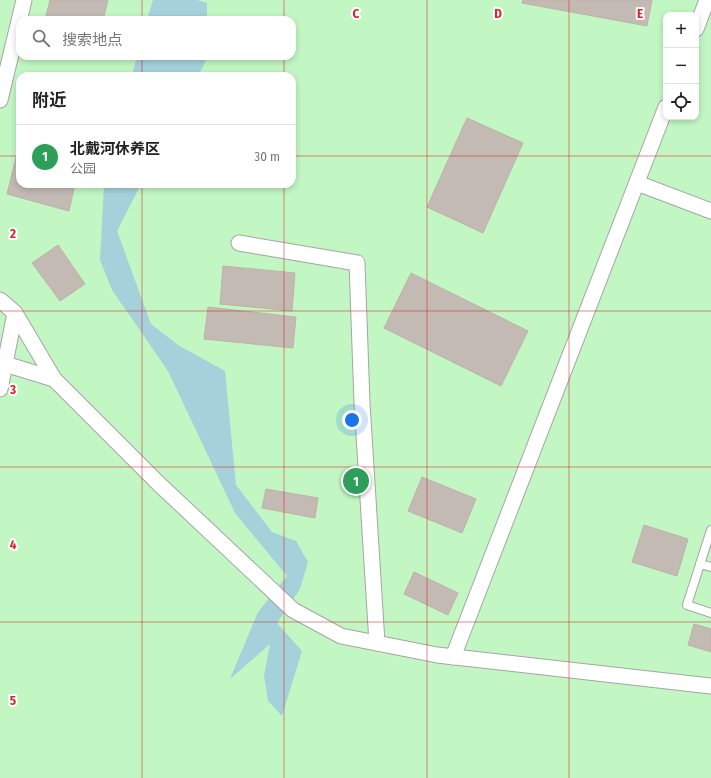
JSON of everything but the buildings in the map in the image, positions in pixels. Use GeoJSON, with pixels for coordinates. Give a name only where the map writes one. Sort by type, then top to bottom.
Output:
{"type":"FeatureCollection","features":[{"type":"Feature","properties":{"kind":"street"},"geometry":{"type":"LineString","coordinates":[[20,16],[24,0]]}},
{"type":"Feature","properties":{"kind":"street"},"geometry":{"type":"LineString","coordinates":[[699,21],[707,0]]}},
{"type":"Feature","properties":{"kind":"street"},"geometry":{"type":"LineString","coordinates":[[0,100],[16,33]]}},
{"type":"Feature","properties":{"kind":"street"},"geometry":{"type":"LineString","coordinates":[[453,657],[663,115]]}},
{"type":"Feature","properties":{"kind":"street"},"geometry":{"type":"LineString","coordinates":[[637,183],[711,211]]}},
{"type":"Feature","properties":{"kind":"street"},"geometry":{"type":"LineString","coordinates":[[239,243],[357,263],[362,403],[377,643]]}},
{"type":"Feature","properties":{"kind":"street"},"geometry":{"type":"LineString","coordinates":[[0,300],[15,313],[54,379],[158,483],[293,610],[341,636],[453,657],[711,686]]}},
{"type":"Feature","properties":{"kind":"street"},"geometry":{"type":"LineString","coordinates":[[0,389],[15,313]]}},
{"type":"Feature","properties":{"kind":"street"},"geometry":{"type":"LineString","coordinates":[[5,364],[54,379]]}},
{"type":"Feature","properties":{"kind":"lane"},"geometry":{"type":"LineString","coordinates":[[711,530],[687,605],[711,613]]}},
{"type":"Feature","properties":{"kind":"lane"},"geometry":{"type":"LineString","coordinates":[[700,564],[711,567]]}},
{"type":"Feature","properties":{"kind":"green space"},"geometry":{"type":"Polygon","coordinates":[[[0,0],[711,0],[711,778],[0,778],[0,0]]]}},
{"type":"Feature","properties":{"kind":"water"},"geometry":{"type":"Polygon","coordinates":[[[153,0],[197,0],[207,3],[207,16],[148,16],[153,0]]]}},
{"type":"Feature","properties":{"kind":"water"},"geometry":{"type":"Polygon","coordinates":[[[136,60],[206,60],[200,72],[133,72],[136,60]]]}},
{"type":"Feature","properties":{"kind":"water"},"geometry":{"type":"Polygon","coordinates":[[[104,188],[139,188],[117,231],[151,324],[178,345],[225,371],[236,485],[272,532],[296,541],[308,562],[300,589],[277,623],[302,651],[282,716],[268,701],[264,676],[270,644],[230,679],[258,612],[287,576],[235,513],[168,371],[112,290],[100,260],[104,188]]]}},
{"type":"Feature","properties":{"kind":"place","name":"北戴河休养区"},"geometry":{"type":"Point","coordinates":[356,481]}}]}
